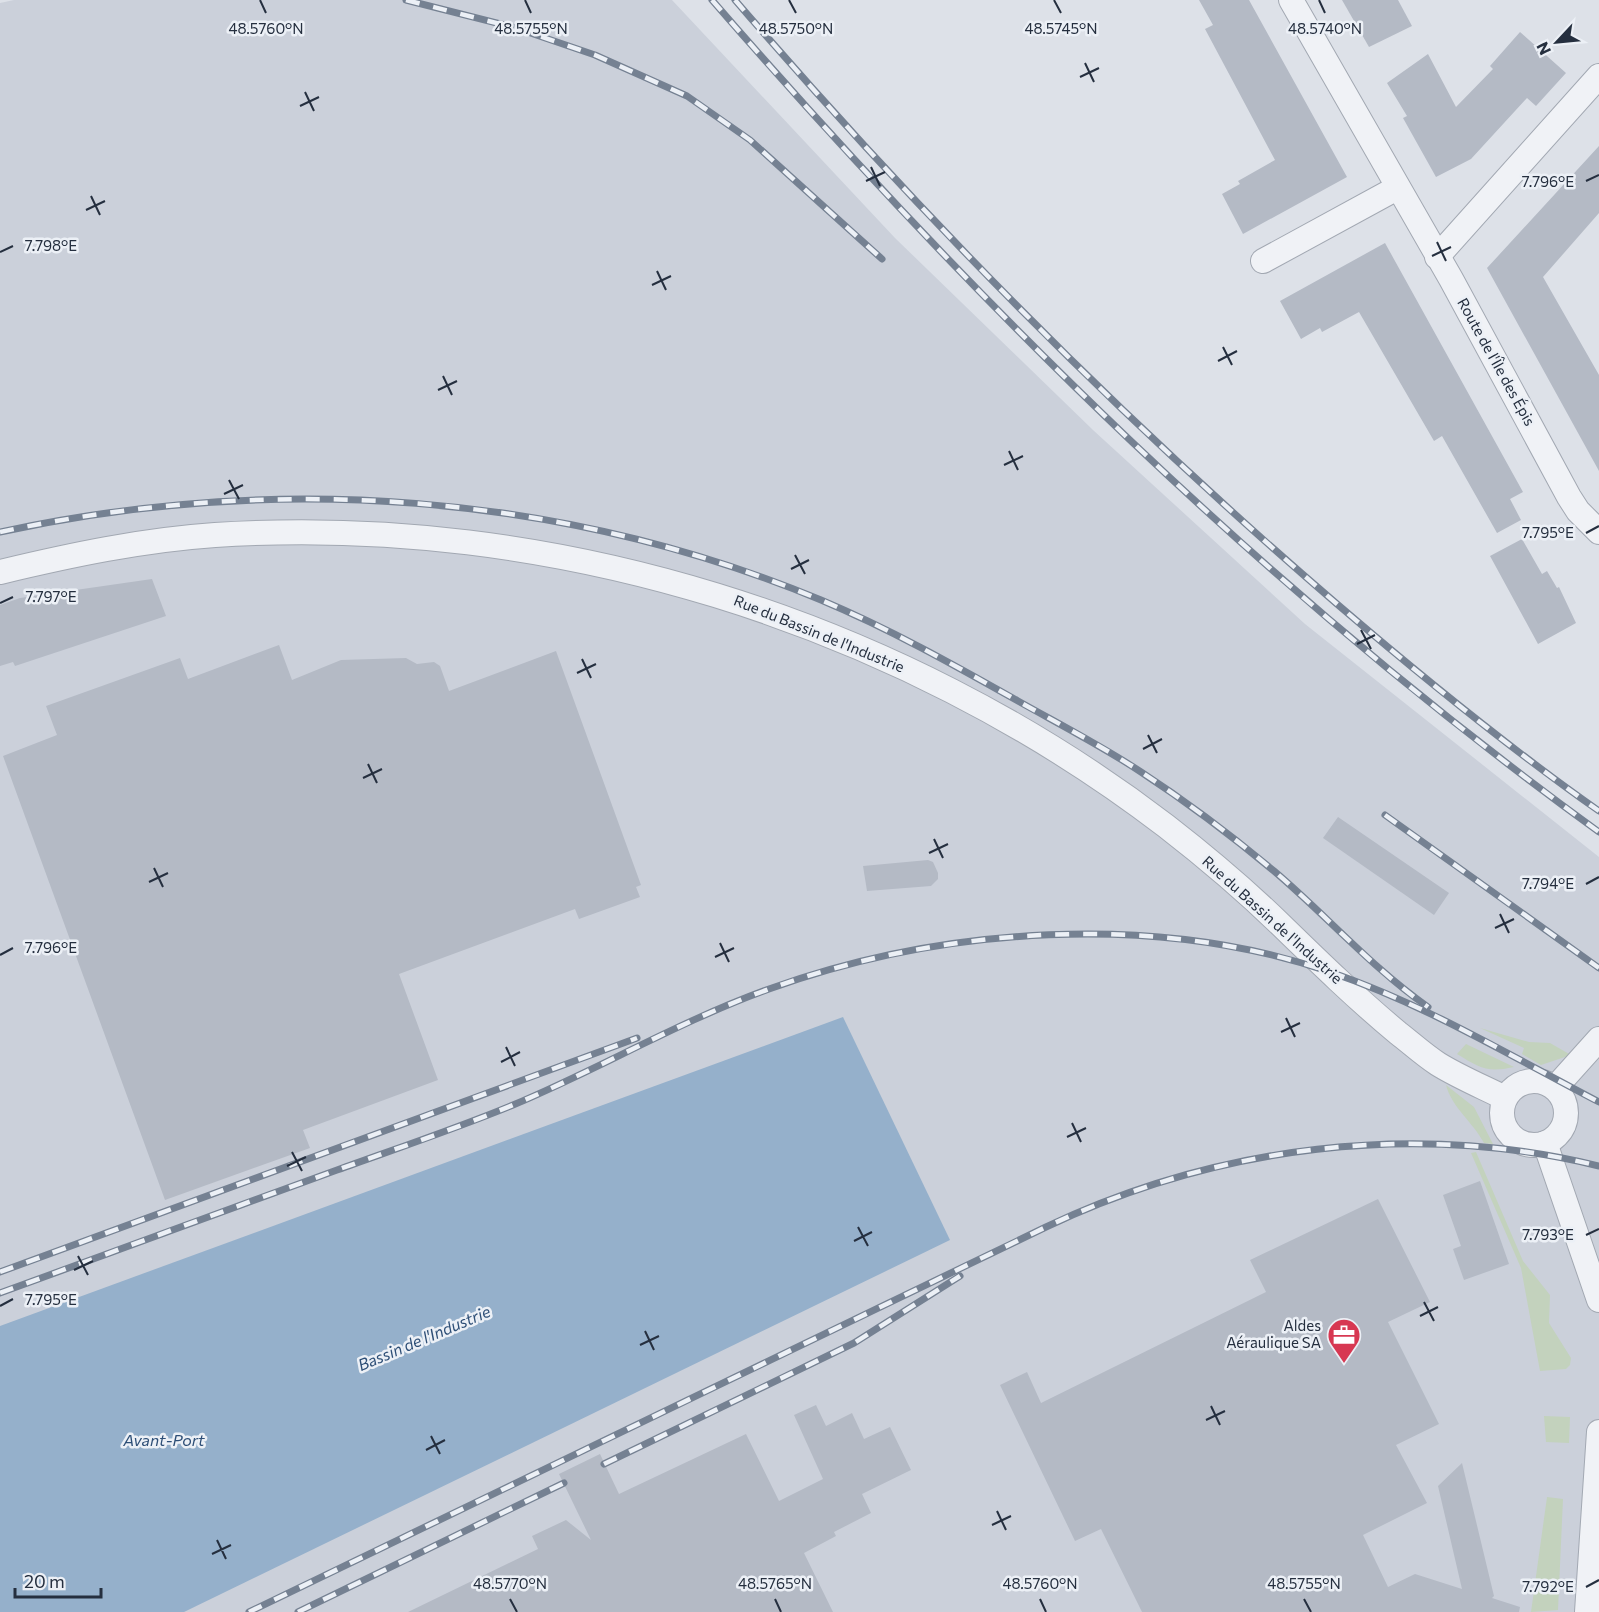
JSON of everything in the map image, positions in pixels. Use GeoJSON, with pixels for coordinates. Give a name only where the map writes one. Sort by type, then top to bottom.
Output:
{"type":"FeatureCollection","features":[{"type":"Feature","properties":{"kind":"street","name":"Route de l'Île des Épis"},"geometry":{"type":"LineString","coordinates":[[1291,0],[1437,256],[1569,497],[1578,511],[1599,531]]}},
{"type":"Feature","properties":{"kind":"street"},"geometry":{"type":"LineString","coordinates":[[1437,256],[1599,76]]}},
{"type":"Feature","properties":{"kind":"street"},"geometry":{"type":"LineString","coordinates":[[1263,261],[1397,188]]}},
{"type":"Feature","properties":{"kind":"street","name":"Rue du Bassin de l'Industrie"},"geometry":{"type":"LineString","coordinates":[[0,572],[74,555],[214,536],[298,532],[376,535],[549,555],[728,598],[790,619],[863,649],[939,685],[1015,725],[1091,772],[1166,826],[1232,880],[1327,971],[1436,1063],[1505,1098]]}},
{"type":"Feature","properties":{"kind":"street"},"geometry":{"type":"LineString","coordinates":[[1555,1088],[1599,1039]]}},
{"type":"Feature","properties":{"kind":"street"},"geometry":{"type":"LineString","coordinates":[[1532,1080],[1542,1081],[1555,1088],[1563,1100],[1565,1119],[1556,1136],[1545,1143],[1525,1144],[1506,1130],[1501,1117],[1505,1098],[1510,1090],[1532,1080]]}},
{"type":"Feature","properties":{"kind":"street"},"geometry":{"type":"LineString","coordinates":[[1545,1143],[1599,1300]]}},
{"type":"Feature","properties":{"kind":"street"},"geometry":{"type":"LineString","coordinates":[[1587,1612],[1599,1432]]}},
{"type":"Feature","properties":{"kind":"shaded area"},"geometry":{"type":"Polygon","coordinates":[[[14,0],[672,0],[895,238],[1093,430],[1305,624],[1599,857],[1599,1612],[0,1612],[0,3],[14,0]]]}},
{"type":"Feature","properties":{"kind":"green space"},"geometry":{"type":"Polygon","coordinates":[[[1480,1028],[1529,1042],[1550,1043],[1571,1055],[1541,1065],[1522,1054],[1524,1048],[1480,1028]]]}},
{"type":"Feature","properties":{"kind":"green space"},"geometry":{"type":"Polygon","coordinates":[[[1466,1044],[1514,1067],[1490,1069],[1478,1066],[1457,1054],[1466,1044]]]}},
{"type":"Feature","properties":{"kind":"green space"},"geometry":{"type":"Polygon","coordinates":[[[1446,1085],[1474,1107],[1493,1144],[1484,1143],[1453,1101],[1446,1085]]]}},
{"type":"Feature","properties":{"kind":"green space"},"geometry":{"type":"Polygon","coordinates":[[[1476,1152],[1523,1261],[1550,1295],[1549,1323],[1571,1358],[1570,1365],[1566,1369],[1540,1371],[1521,1268],[1471,1153],[1476,1152]]]}},
{"type":"Feature","properties":{"kind":"green space"},"geometry":{"type":"Polygon","coordinates":[[[1544,1416],[1570,1417],[1569,1443],[1546,1442],[1544,1416]]]}},
{"type":"Feature","properties":{"kind":"green space"},"geometry":{"type":"Polygon","coordinates":[[[1547,1497],[1563,1499],[1558,1610],[1531,1612],[1547,1497]]]}},
{"type":"Feature","properties":{"kind":"water","name":"Avant-Port"},"geometry":{"type":"Polygon","coordinates":[[[843,1017],[950,1240],[184,1612],[0,1612],[0,1326],[843,1017]]]}},
{"type":"Feature","properties":{"kind":"building"},"geometry":{"type":"Polygon","coordinates":[[[1199,0],[1249,0],[1347,177],[1243,234],[1222,194],[1240,184],[1238,181],[1275,160],[1205,29],[1213,25],[1199,0]]]}},
{"type":"Feature","properties":{"kind":"building"},"geometry":{"type":"Polygon","coordinates":[[[1342,0],[1398,0],[1412,26],[1369,47],[1342,0]]]}},
{"type":"Feature","properties":{"kind":"building"},"geometry":{"type":"Polygon","coordinates":[[[1520,32],[1566,73],[1536,106],[1527,98],[1471,159],[1436,177],[1403,118],[1407,116],[1387,83],[1428,54],[1456,107],[1493,69],[1490,66],[1520,32]]]}},
{"type":"Feature","properties":{"kind":"building"},"geometry":{"type":"Polygon","coordinates":[[[1599,146],[1599,213],[1543,277],[1599,375],[1599,471],[1487,268],[1599,146]]]}},
{"type":"Feature","properties":{"kind":"building"},"geometry":{"type":"Polygon","coordinates":[[[1385,243],[1523,492],[1510,499],[1521,520],[1497,533],[1442,436],[1434,441],[1359,312],[1322,332],[1320,328],[1301,339],[1280,301],[1385,243]]]}},
{"type":"Feature","properties":{"kind":"building"},"geometry":{"type":"Polygon","coordinates":[[[1522,539],[1542,574],[1547,571],[1557,588],[1559,587],[1576,623],[1538,644],[1490,556],[1522,539]]]}},
{"type":"Feature","properties":{"kind":"building"},"geometry":{"type":"Polygon","coordinates":[[[152,579],[166,616],[15,666],[13,662],[0,666],[0,605],[20,598],[152,579]]]}},
{"type":"Feature","properties":{"kind":"building"},"geometry":{"type":"Polygon","coordinates":[[[279,645],[292,680],[341,660],[406,658],[417,664],[434,662],[440,666],[449,691],[556,651],[641,885],[636,887],[640,897],[579,919],[575,909],[399,974],[438,1080],[303,1130],[310,1148],[165,1200],[3,756],[57,735],[46,706],[180,658],[188,679],[279,645]]]}},
{"type":"Feature","properties":{"kind":"building"},"geometry":{"type":"Polygon","coordinates":[[[1338,817],[1449,893],[1434,915],[1323,838],[1338,817]]]}},
{"type":"Feature","properties":{"kind":"building"},"geometry":{"type":"Polygon","coordinates":[[[928,860],[933,862],[938,873],[938,879],[931,886],[867,891],[863,866],[928,860]]]}},
{"type":"Feature","properties":{"kind":"building"},"geometry":{"type":"Polygon","coordinates":[[[1480,1181],[1509,1264],[1464,1280],[1453,1249],[1461,1246],[1443,1195],[1480,1181]]]}},
{"type":"Feature","properties":{"kind":"building"},"geometry":{"type":"Polygon","coordinates":[[[1378,1199],[1430,1302],[1388,1322],[1439,1424],[1396,1445],[1427,1503],[1363,1535],[1388,1587],[1415,1574],[1462,1589],[1438,1486],[1462,1463],[1494,1596],[1492,1598],[1520,1607],[1519,1612],[1142,1612],[1101,1529],[1075,1541],[1000,1385],[1027,1372],[1041,1403],[1266,1292],[1250,1260],[1378,1199]]]}},
{"type":"Feature","properties":{"kind":"building"},"geometry":{"type":"Polygon","coordinates":[[[816,1405],[826,1426],[852,1413],[864,1439],[890,1427],[911,1470],[862,1494],[871,1513],[834,1532],[836,1536],[804,1553],[833,1612],[408,1612],[538,1549],[532,1536],[566,1520],[591,1540],[559,1474],[600,1454],[619,1494],[746,1434],[779,1501],[823,1479],[794,1415],[816,1405]]]}},
{"type":"Feature","properties":{"kind":"railway"},"geometry":{"type":"LineString","coordinates":[[406,0],[516,28],[595,55],[687,96],[750,140],[882,259]]}},
{"type":"Feature","properties":{"kind":"railway"},"geometry":{"type":"LineString","coordinates":[[712,0],[813,115],[917,226],[1132,442],[1243,544],[1358,644],[1477,740],[1599,832]]}},
{"type":"Feature","properties":{"kind":"railway"},"geometry":{"type":"LineString","coordinates":[[735,0],[805,80],[950,237],[1024,313],[1178,462],[1256,534],[1401,658],[1498,736],[1599,811]]}},
{"type":"Feature","properties":{"kind":"railway"},"geometry":{"type":"LineString","coordinates":[[0,532],[103,514],[207,503],[312,499],[416,503],[519,515],[622,536],[722,564],[821,600],[872,623],[970,674],[1126,762],[1226,832],[1293,888],[1407,992],[1428,1007]]}},
{"type":"Feature","properties":{"kind":"railway"},"geometry":{"type":"LineString","coordinates":[[1385,815],[1599,968]]}},
{"type":"Feature","properties":{"kind":"railway"},"geometry":{"type":"LineString","coordinates":[[0,1293],[491,1114],[545,1091],[672,1030],[769,989],[835,968],[905,952],[976,941],[1049,935],[1121,935],[1193,941],[1263,953],[1330,972],[1399,999],[1599,1102]]}},
{"type":"Feature","properties":{"kind":"railway"},"geometry":{"type":"LineString","coordinates":[[0,1272],[637,1038]]}},
{"type":"Feature","properties":{"kind":"railway"},"geometry":{"type":"LineString","coordinates":[[249,1612],[1046,1227],[1111,1199],[1178,1177],[1247,1160],[1317,1149],[1388,1144],[1459,1145],[1529,1152],[1599,1166]]}},
{"type":"Feature","properties":{"kind":"railway"},"geometry":{"type":"LineString","coordinates":[[604,1464],[854,1343],[960,1276]]}},
{"type":"Feature","properties":{"kind":"railway"},"geometry":{"type":"LineString","coordinates":[[298,1612],[564,1483]]}},
{"type":"Feature","properties":{"kind":"place","name":"Aldes Aéraulique SA"},"geometry":{"type":"Point","coordinates":[1344,1364]}},
{"type":"Feature","properties":{"kind":"water label","name":"Bassin de l'Industrie"},"geometry":{"type":"Point","coordinates":[424,1338]}}]}
